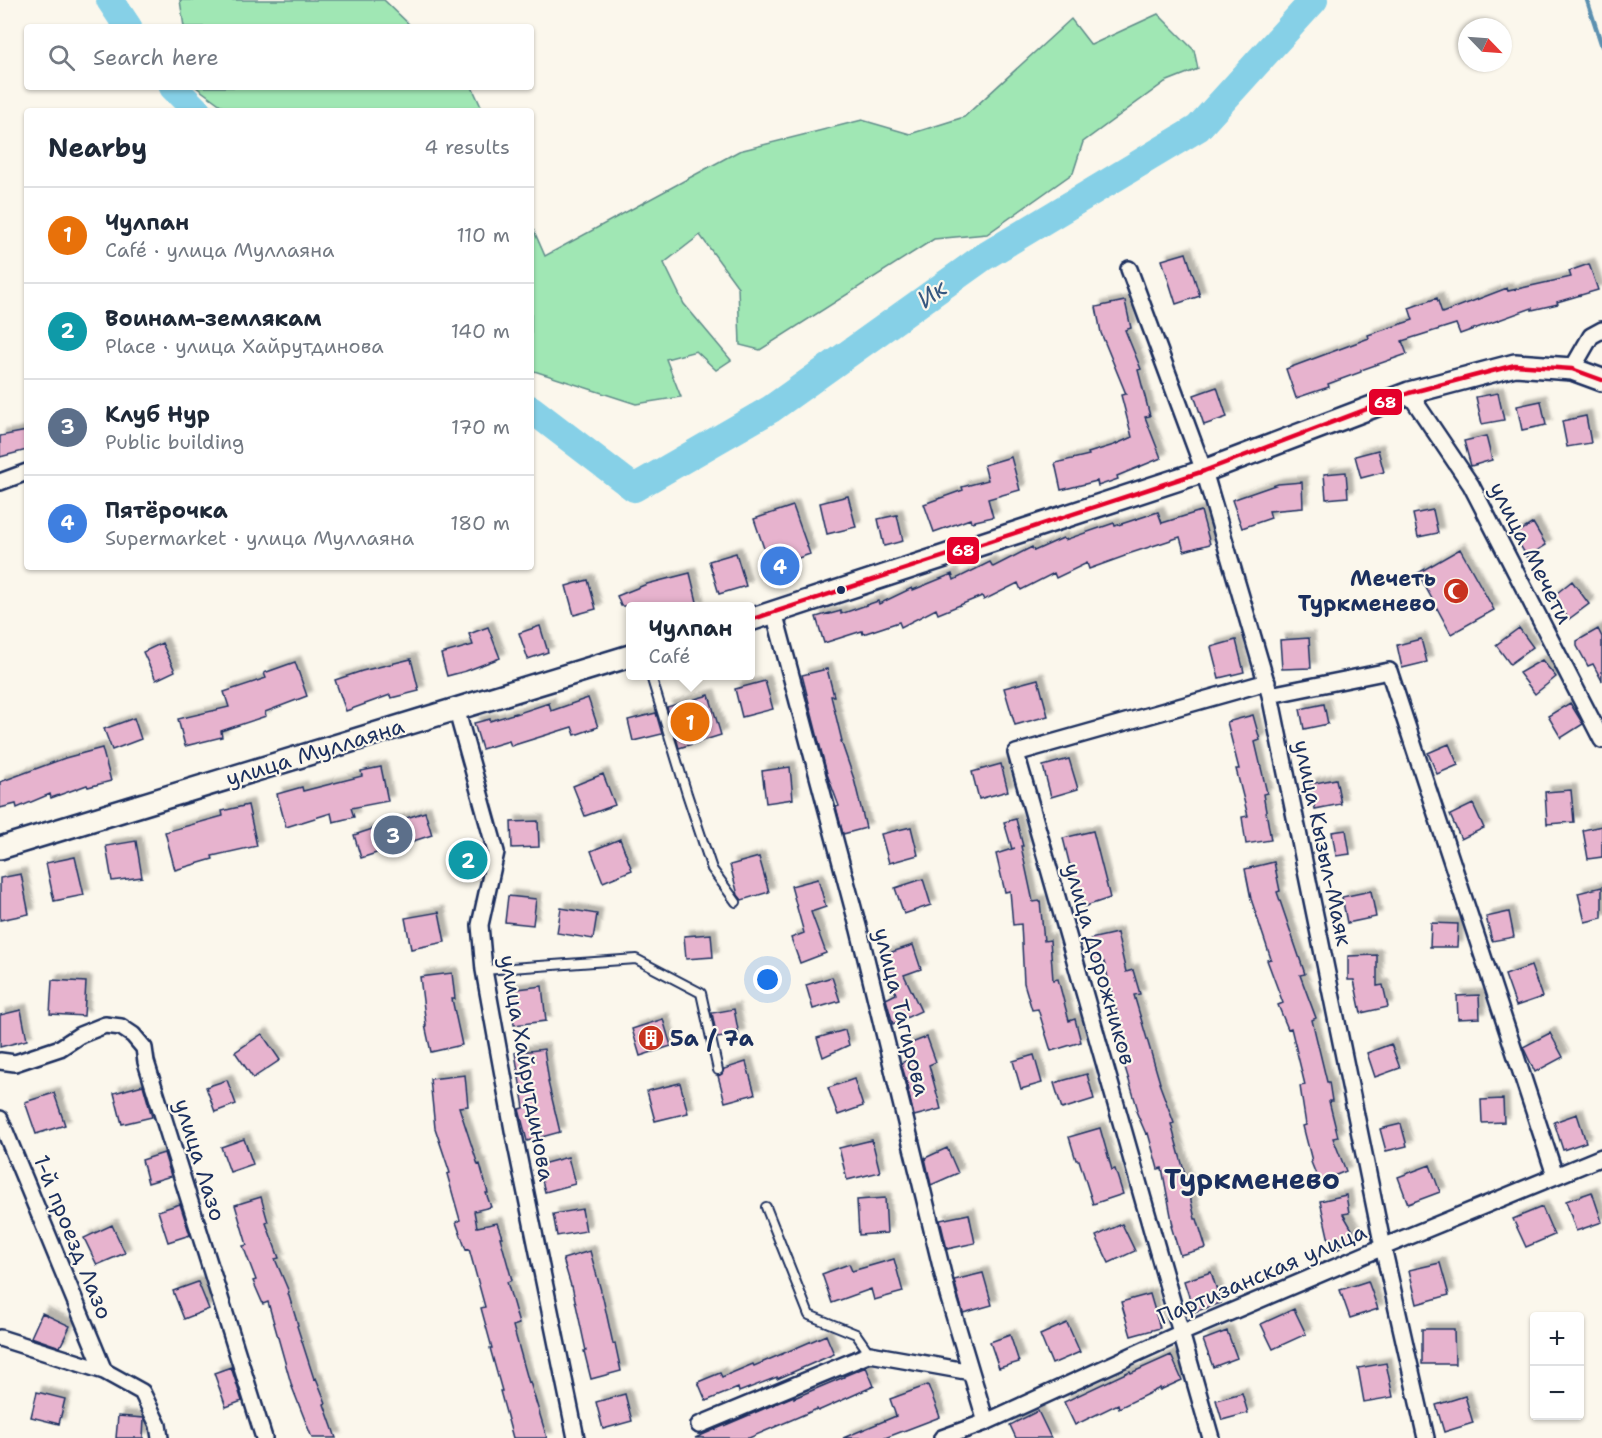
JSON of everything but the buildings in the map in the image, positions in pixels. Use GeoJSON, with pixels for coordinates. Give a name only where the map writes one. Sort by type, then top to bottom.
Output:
{"type":"FeatureCollection","features":[{"type":"Feature","properties":{"kind":"main road"},"geometry":{"type":"LineString","coordinates":[[755,618],[1204,471],[1408,393],[1515,365],[1572,369],[1602,380]]}},
{"type":"Feature","properties":{"kind":"main road","name":"улица Муллаяна"},"geometry":{"type":"LineString","coordinates":[[0,848],[626,657]]}},
{"type":"Feature","properties":{"kind":"street","name":"улица Кызыл-Маяк"},"geometry":{"type":"LineString","coordinates":[[1129,269],[1204,471],[1268,689],[1383,1247],[1426,1438]]}},
{"type":"Feature","properties":{"kind":"street"},"geometry":{"type":"LineString","coordinates":[[1572,369],[1591,336],[1602,330]]}},
{"type":"Feature","properties":{"kind":"street","name":"улица Мечети"},"geometry":{"type":"LineString","coordinates":[[1408,393],[1471,485],[1602,740]]}},
{"type":"Feature","properties":{"kind":"street"},"geometry":{"type":"LineString","coordinates":[[0,482],[24,473]]}},
{"type":"Feature","properties":{"kind":"street","name":"улица Тагирова"},"geometry":{"type":"LineString","coordinates":[[774,612],[859,930],[948,1295],[986,1422]]}},
{"type":"Feature","properties":{"kind":"street","name":"улица Дорожников"},"geometry":{"type":"LineString","coordinates":[[1211,1438],[1016,753],[1268,689],[1389,671],[1555,1176]]}},
{"type":"Feature","properties":{"kind":"street","name":"улица Хайрутдинова"},"geometry":{"type":"LineString","coordinates":[[456,708],[496,852],[480,925],[484,970],[513,1130],[576,1438]]}},
{"type":"Feature","properties":{"kind":"street","name":"улица Лазо"},"geometry":{"type":"LineString","coordinates":[[0,1061],[15,1063],[60,1048],[80,1035],[105,1025],[121,1027],[134,1035],[144,1048],[146,1062],[264,1438]]}},
{"type":"Feature","properties":{"kind":"street","name":"1-й проезд Лазо"},"geometry":{"type":"LineString","coordinates":[[0,1119],[104,1371]]}},
{"type":"Feature","properties":{"kind":"street","name":"Партизанская улица"},"geometry":{"type":"LineString","coordinates":[[942,1438],[986,1422],[1181,1333],[1602,1157]]}},
{"type":"Feature","properties":{"kind":"street"},"geometry":{"type":"LineString","coordinates":[[0,1338],[104,1371],[142,1392],[158,1425],[160,1438]]}},
{"type":"Feature","properties":{"kind":"street"},"geometry":{"type":"LineString","coordinates":[[699,1425],[870,1354],[971,1372]]}},
{"type":"Feature","properties":{"kind":"lane"},"geometry":{"type":"LineString","coordinates":[[652,680],[712,870],[736,902]]}},
{"type":"Feature","properties":{"kind":"lane"},"geometry":{"type":"LineString","coordinates":[[484,970],[636,959],[701,993],[717,1070]]}},
{"type":"Feature","properties":{"kind":"lane"},"geometry":{"type":"LineString","coordinates":[[766,1207],[809,1315],[856,1334],[870,1354]]}},
{"type":"Feature","properties":{"kind":"green space"},"geometry":{"type":"Polygon","coordinates":[[[180,0],[384,0],[409,24],[184,24],[180,0]]]}},
{"type":"Feature","properties":{"kind":"green space"},"geometry":{"type":"Polygon","coordinates":[[[1158,14],[1194,50],[1198,69],[1165,82],[1083,142],[1073,173],[987,234],[934,239],[760,350],[740,345],[738,287],[700,235],[664,263],[684,304],[731,360],[716,370],[696,351],[666,359],[681,397],[636,404],[534,371],[534,231],[545,256],[739,151],[862,120],[910,134],[964,117],[1071,19],[1091,45],[1158,14]]]}},
{"type":"Feature","properties":{"kind":"green space"},"geometry":{"type":"Polygon","coordinates":[[[200,90],[473,90],[482,108],[225,108],[200,90]]]}},
{"type":"Feature","properties":{"kind":"waterway","name":"Ик"},"geometry":{"type":"LineString","coordinates":[[110,0],[126,24]]}},
{"type":"Feature","properties":{"kind":"waterway","name":"Ик"},"geometry":{"type":"LineString","coordinates":[[534,411],[634,488],[771,409],[982,258],[1198,128],[1314,0]]}},
{"type":"Feature","properties":{"kind":"waterway"},"geometry":{"type":"LineString","coordinates":[[1587,0],[1602,46]]}},
{"type":"Feature","properties":{"kind":"waterway","name":"Ик"},"geometry":{"type":"LineString","coordinates":[[176,90],[194,108]]}},
{"type":"Feature","properties":{"kind":"transit line","name":"68"},"geometry":{"type":"LineString","coordinates":[[755,618],[1204,471],[1409,393],[1515,365],[1572,369],[1602,380]]}},
{"type":"Feature","properties":{"kind":"place","name":"Пятёрочка"},"geometry":{"type":"Point","coordinates":[780,566]}},
{"type":"Feature","properties":{"kind":"place","name":"Мечеть Туркменево"},"geometry":{"type":"Point","coordinates":[1456,591]}},
{"type":"Feature","properties":{"kind":"place","name":"Чулпан"},"geometry":{"type":"Point","coordinates":[690,722]}},
{"type":"Feature","properties":{"kind":"place","name":"Клуб Нур"},"geometry":{"type":"Point","coordinates":[393,835]}},
{"type":"Feature","properties":{"kind":"place","name":"Воинам-землякам"},"geometry":{"type":"Point","coordinates":[468,860]}},
{"type":"Feature","properties":{"kind":"place","name":"5а / 7а"},"geometry":{"type":"Point","coordinates":[651,1038]}},
{"type":"Feature","properties":{"kind":"district","name":"Туркменево"},"geometry":{"type":"Point","coordinates":[1252,1179]}}]}
